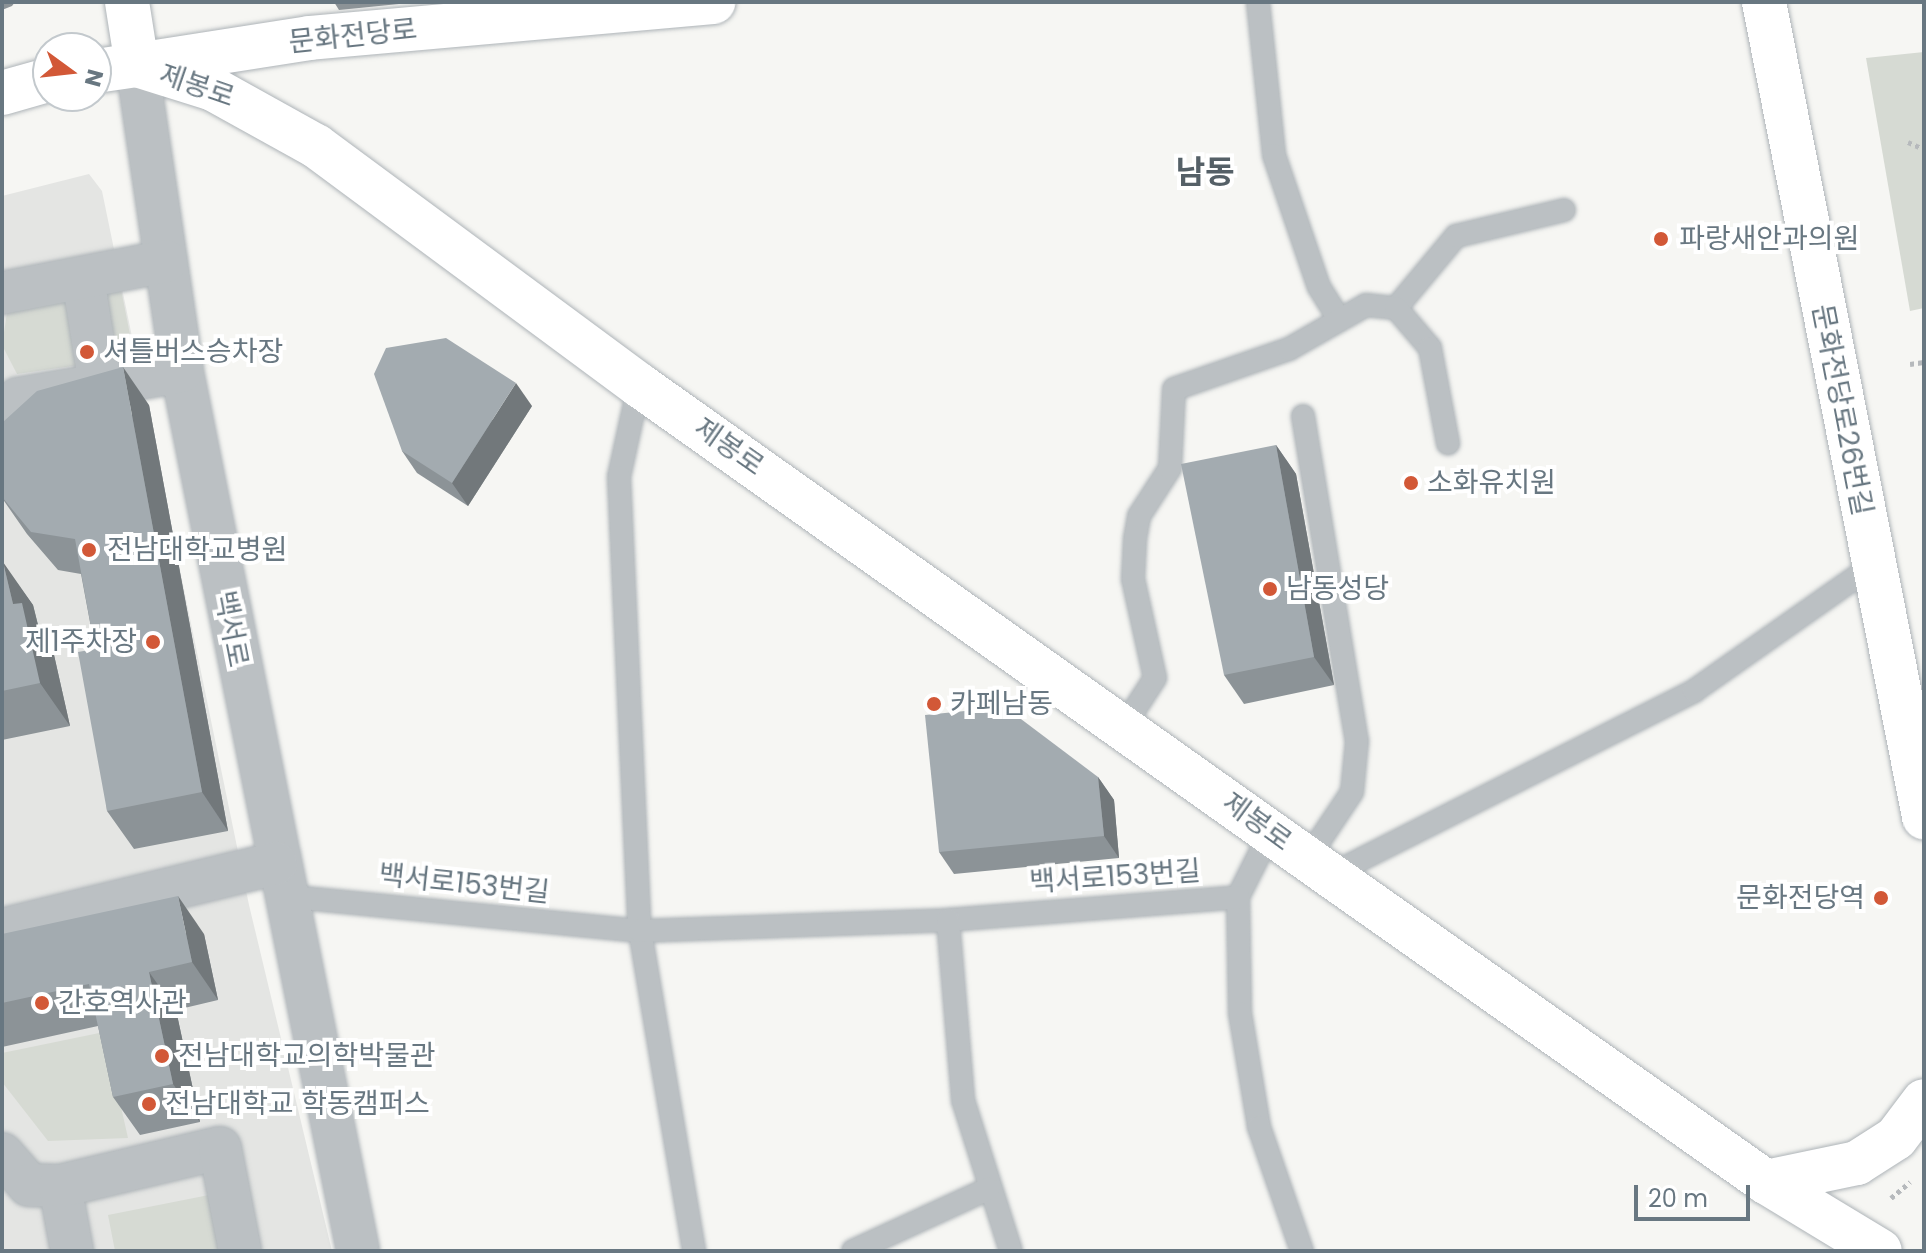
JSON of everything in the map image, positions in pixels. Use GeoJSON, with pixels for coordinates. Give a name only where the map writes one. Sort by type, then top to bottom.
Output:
{"type":"FeatureCollection","features":[{"type":"Feature","properties":{"kind":"street","name":"백서로"},"geometry":{"type":"LineString","coordinates":[[127,2],[116,68],[166,261],[182,371],[280,880],[358,1251]]}},
{"type":"Feature","properties":{"kind":"street","name":"문화전당로"},"geometry":{"type":"LineString","coordinates":[[116,68],[310,38],[713,2]]}},
{"type":"Feature","properties":{"kind":"street","name":"문화전당로26번길"},"geometry":{"type":"LineString","coordinates":[[1764,2],[1872,566],[1924,817]]}},
{"type":"Feature","properties":{"kind":"street","name":"제봉로"},"geometry":{"type":"LineString","coordinates":[[116,68],[244,101],[316,146],[639,385],[1766,1182],[1880,1251]]}},
{"type":"Feature","properties":{"kind":"street"},"geometry":{"type":"LineString","coordinates":[[2,93],[32,85]]}},
{"type":"Feature","properties":{"kind":"street"},"geometry":{"type":"LineString","coordinates":[[2,293],[166,261]]}},
{"type":"Feature","properties":{"kind":"street"},"geometry":{"type":"LineString","coordinates":[[83,278],[100,385]]}},
{"type":"Feature","properties":{"kind":"street"},"geometry":{"type":"LineString","coordinates":[[7,399],[182,371]]}},
{"type":"Feature","properties":{"kind":"street"},"geometry":{"type":"LineString","coordinates":[[2,930],[280,880]]}},
{"type":"Feature","properties":{"kind":"street"},"geometry":{"type":"LineString","coordinates":[[1766,1182],[1857,1163],[1896,1138],[1924,1101]]}},
{"type":"Feature","properties":{"kind":"street"},"geometry":{"type":"LineString","coordinates":[[2,1154],[29,1185],[60,1186],[220,1148],[240,1251]]}},
{"type":"Feature","properties":{"kind":"street"},"geometry":{"type":"LineString","coordinates":[[60,1186],[72,1251]]}},
{"type":"Feature","properties":{"kind":"lane"},"geometry":{"type":"LineString","coordinates":[[1258,2],[1274,155],[1319,287],[1337,316]]}},
{"type":"Feature","properties":{"kind":"lane"},"geometry":{"type":"LineString","coordinates":[[1396,308],[1456,236],[1564,210]]}},
{"type":"Feature","properties":{"kind":"lane"},"geometry":{"type":"LineString","coordinates":[[1124,726],[1155,678],[1133,579],[1135,539],[1139,516],[1170,468],[1174,389],[1289,349],[1337,316],[1366,305],[1396,308],[1430,348],[1448,443]]}},
{"type":"Feature","properties":{"kind":"lane"},"geometry":{"type":"LineString","coordinates":[[639,385],[619,477],[640,931],[694,1251]]}},
{"type":"Feature","properties":{"kind":"lane"},"geometry":{"type":"LineString","coordinates":[[1303,416],[1357,741],[1352,792],[1319,866]]}},
{"type":"Feature","properties":{"kind":"lane"},"geometry":{"type":"LineString","coordinates":[[1319,866],[1694,691],[1872,566]]}},
{"type":"Feature","properties":{"kind":"lane","name":"백서로153번길"},"geometry":{"type":"LineString","coordinates":[[1271,831],[1238,897],[1247,1072],[1302,1251]]}},
{"type":"Feature","properties":{"kind":"lane","name":"백서로153번길"},"geometry":{"type":"LineString","coordinates":[[280,880],[640,931],[948,920],[1238,897]]}},
{"type":"Feature","properties":{"kind":"lane"},"geometry":{"type":"LineString","coordinates":[[948,920],[963,1100],[988,1189],[1011,1251]]}},
{"type":"Feature","properties":{"kind":"lane"},"geometry":{"type":"LineString","coordinates":[[853,1251],[988,1189]]}},
{"type":"Feature","properties":{"kind":"path"},"geometry":{"type":"LineString","coordinates":[[1908,142],[1924,149]]}},
{"type":"Feature","properties":{"kind":"path"},"geometry":{"type":"LineString","coordinates":[[1910,364],[1924,362]]}},
{"type":"Feature","properties":{"kind":"path"},"geometry":{"type":"LineString","coordinates":[[1891,1198],[1918,1175]]}},
{"type":"Feature","properties":{"kind":"shaded area"},"geometry":{"type":"Polygon","coordinates":[[[1924,52],[1924,308],[1910,311],[1866,58],[1924,52]]]}},
{"type":"Feature","properties":{"kind":"shaded area"},"geometry":{"type":"Polygon","coordinates":[[[89,174],[102,191],[249,905],[332,1251],[2,1251],[2,196],[89,174]]]}},
{"type":"Feature","properties":{"kind":"shaded area"},"geometry":{"type":"Polygon","coordinates":[[[121,289],[134,355],[114,359],[102,293],[121,289]]]}},
{"type":"Feature","properties":{"kind":"shaded area"},"geometry":{"type":"Polygon","coordinates":[[[74,299],[86,364],[17,374],[2,345],[7,313],[74,299]]]}},
{"type":"Feature","properties":{"kind":"shaded area"},"geometry":{"type":"Polygon","coordinates":[[[104,1032],[128,1138],[48,1141],[2,1082],[2,1053],[104,1032]]]}},
{"type":"Feature","properties":{"kind":"shaded area"},"geometry":{"type":"Polygon","coordinates":[[[209,1195],[220,1251],[115,1251],[108,1215],[209,1195]]]}},
{"type":"Feature","properties":{"kind":"building"},"geometry":{"type":"Polygon","coordinates":[[[446,338],[516,383],[452,483],[402,451],[374,374],[386,348],[446,338]]]}},
{"type":"Feature","properties":{"kind":"building","name":"제1주차장"},"geometry":{"type":"Polygon","coordinates":[[[123,367],[202,792],[107,811],[78,652],[95,649],[75,539],[31,532],[2,497],[2,424],[37,391],[123,367]]]}},
{"type":"Feature","properties":{"kind":"building","name":"남동성당"},"geometry":{"type":"Polygon","coordinates":[[[1276,445],[1314,657],[1224,675],[1181,464],[1276,445]]]}},
{"type":"Feature","properties":{"kind":"building"},"geometry":{"type":"Polygon","coordinates":[[[2,563],[13,604],[22,603],[40,683],[2,691],[2,563]]]}},
{"type":"Feature","properties":{"kind":"building"},"geometry":{"type":"Polygon","coordinates":[[[1005,707],[1098,777],[1104,836],[939,852],[925,715],[1005,707]]]}},
{"type":"Feature","properties":{"kind":"building"},"geometry":{"type":"Polygon","coordinates":[[[178,896],[192,962],[149,972],[173,1084],[113,1097],[89,984],[2,1003],[2,934],[178,896]]]}},
{"type":"Feature","properties":{"kind":"place","name":"파랑새안과의원"},"geometry":{"type":"Point","coordinates":[1661,239]}},
{"type":"Feature","properties":{"kind":"place","name":"셔틀버스승차장"},"geometry":{"type":"Point","coordinates":[87,352]}},
{"type":"Feature","properties":{"kind":"place","name":"소화유치원"},"geometry":{"type":"Point","coordinates":[1411,483]}},
{"type":"Feature","properties":{"kind":"place","name":"전남대학교병원"},"geometry":{"type":"Point","coordinates":[89,550]}},
{"type":"Feature","properties":{"kind":"place","name":"남동성당"},"geometry":{"type":"Point","coordinates":[1270,589]}},
{"type":"Feature","properties":{"kind":"place","name":"제1주차장"},"geometry":{"type":"Point","coordinates":[153,642]}},
{"type":"Feature","properties":{"kind":"place","name":"카페남동"},"geometry":{"type":"Point","coordinates":[934,704]}},
{"type":"Feature","properties":{"kind":"place","name":"문화전당역"},"geometry":{"type":"Point","coordinates":[1881,898]}},
{"type":"Feature","properties":{"kind":"place","name":"간호역사관"},"geometry":{"type":"Point","coordinates":[42,1003]}},
{"type":"Feature","properties":{"kind":"place","name":"전남대학교의학박물관"},"geometry":{"type":"Point","coordinates":[162,1056]}},
{"type":"Feature","properties":{"kind":"place","name":"전남대학교 학동캠퍼스"},"geometry":{"type":"Point","coordinates":[149,1104]}},
{"type":"Feature","properties":{"kind":"district","name":"남동"},"geometry":{"type":"Point","coordinates":[1205,172]}}]}
